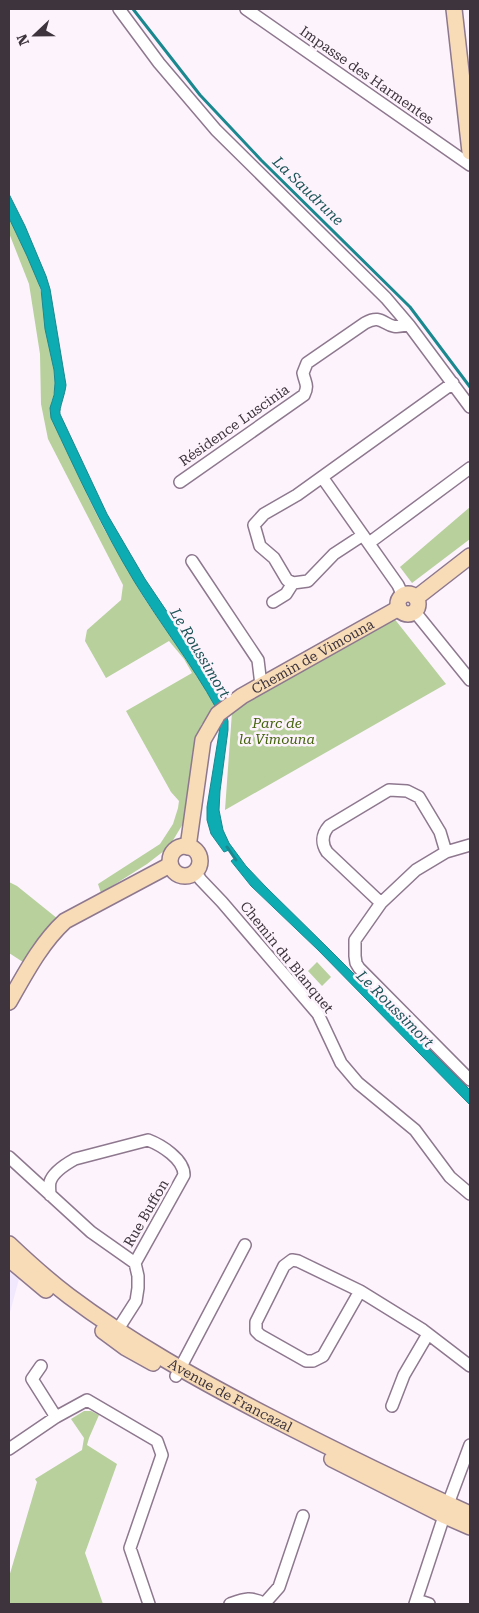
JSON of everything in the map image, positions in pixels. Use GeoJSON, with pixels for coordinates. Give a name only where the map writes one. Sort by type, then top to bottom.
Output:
{"type":"FeatureCollection","features":[{"type":"Feature","properties":{"kind":"street"},"geometry":{"type":"LineString","coordinates":[[119,9],[158,63],[216,130],[386,298],[408,324],[470,407]]}},
{"type":"Feature","properties":{"kind":"street","name":"Impasse des Harmentes"},"geometry":{"type":"LineString","coordinates":[[246,9],[470,165]]}},
{"type":"Feature","properties":{"kind":"street"},"geometry":{"type":"LineString","coordinates":[[454,9],[470,152]]}},
{"type":"Feature","properties":{"kind":"street","name":"Résidence Luscinia"},"geometry":{"type":"LineString","coordinates":[[180,482],[304,395],[307,386],[303,374],[307,363],[372,319],[382,320],[390,326],[398,328],[408,324]]}},
{"type":"Feature","properties":{"kind":"street"},"geometry":{"type":"LineString","coordinates":[[453,383],[297,495],[264,514],[254,525],[260,546],[274,558],[287,580],[293,583],[308,581],[334,554],[366,539],[470,468]]}},
{"type":"Feature","properties":{"kind":"street"},"geometry":{"type":"LineString","coordinates":[[322,477],[398,585],[408,604],[470,680]]}},
{"type":"Feature","properties":{"kind":"street","name":"Chemin de Vimouna"},"geometry":{"type":"LineString","coordinates":[[188,846],[203,740],[223,710],[261,685],[408,604],[470,556]]}},
{"type":"Feature","properties":{"kind":"street"},"geometry":{"type":"LineString","coordinates":[[192,561],[258,660],[261,685]]}},
{"type":"Feature","properties":{"kind":"street"},"geometry":{"type":"LineString","coordinates":[[273,602],[286,594],[293,583]]}},
{"type":"Feature","properties":{"kind":"street"},"geometry":{"type":"LineString","coordinates":[[381,903],[327,852],[323,836],[330,826],[389,790],[407,791],[418,797],[440,832],[446,852]]}},
{"type":"Feature","properties":{"kind":"street"},"geometry":{"type":"LineString","coordinates":[[470,845],[446,852],[416,870],[381,903],[355,940],[356,963],[360,968],[470,1080]]}},
{"type":"Feature","properties":{"kind":"street"},"geometry":{"type":"LineString","coordinates":[[188,846],[196,851],[200,864],[196,872],[189,876],[181,876],[174,872],[170,865],[170,857],[174,850],[188,846]]}},
{"type":"Feature","properties":{"kind":"street"},"geometry":{"type":"LineString","coordinates":[[9,1002],[47,942],[56,929],[65,921],[170,865]]}},
{"type":"Feature","properties":{"kind":"street","name":"Chemin du Blanquet"},"geometry":{"type":"LineString","coordinates":[[196,872],[318,1014],[341,1063],[358,1083],[415,1130],[450,1177],[470,1194]]}},
{"type":"Feature","properties":{"kind":"street","name":"Rue Buffon"},"geometry":{"type":"LineString","coordinates":[[50,1196],[50,1181],[58,1171],[75,1159],[148,1140],[178,1159],[182,1164],[184,1175],[134,1263]]}},
{"type":"Feature","properties":{"kind":"street"},"geometry":{"type":"LineString","coordinates":[[9,1157],[91,1232],[134,1263],[138,1276],[136,1301],[115,1334]]}},
{"type":"Feature","properties":{"kind":"street","name":"Avenue de Francazal"},"geometry":{"type":"LineString","coordinates":[[9,1244],[115,1334]]}},
{"type":"Feature","properties":{"kind":"street"},"geometry":{"type":"LineString","coordinates":[[178,1372],[245,1245]]}},
{"type":"Feature","properties":{"kind":"street","name":"Avenue de Francazal"},"geometry":{"type":"LineString","coordinates":[[9,1258],[53,1296],[178,1372],[403,1484],[447,1510],[470,1527]]}},
{"type":"Feature","properties":{"kind":"street"},"geometry":{"type":"LineString","coordinates":[[360,1291],[323,1356],[313,1361],[306,1361],[256,1331],[256,1322],[284,1266],[292,1260],[298,1261],[360,1291],[428,1334],[470,1366]]}},
{"type":"Feature","properties":{"kind":"street"},"geometry":{"type":"LineString","coordinates":[[392,1406],[404,1375],[428,1334]]}},
{"type":"Feature","properties":{"kind":"street"},"geometry":{"type":"LineString","coordinates":[[41,1366],[32,1379],[56,1417]]}},
{"type":"Feature","properties":{"kind":"street"},"geometry":{"type":"LineString","coordinates":[[9,1449],[56,1417],[87,1400],[157,1440],[162,1455],[130,1548],[150,1604]]}},
{"type":"Feature","properties":{"kind":"street"},"geometry":{"type":"LineString","coordinates":[[429,1604],[416,1602],[470,1445]]}},
{"type":"Feature","properties":{"kind":"street","name":"Avenue de Francazal"},"geometry":{"type":"LineString","coordinates":[[447,1510],[470,1514]]}},
{"type":"Feature","properties":{"kind":"street"},"geometry":{"type":"LineString","coordinates":[[230,1604],[244,1599],[255,1599],[264,1604],[279,1587],[303,1516]]}},
{"type":"Feature","properties":{"kind":"shaded area"},"geometry":{"type":"Polygon","coordinates":[[[9,1269],[19,1279],[9,1316],[9,1269]]]}},
{"type":"Feature","properties":{"kind":"green space"},"geometry":{"type":"Polygon","coordinates":[[[9,218],[40,287],[45,327],[55,375],[54,394],[51,403],[88,497],[104,529],[144,598],[196,674],[216,708],[201,725],[191,776],[187,817],[169,847],[147,864],[101,893],[98,884],[160,844],[173,824],[179,801],[171,792],[126,711],[192,673],[184,659],[169,641],[106,678],[85,641],[87,630],[121,600],[123,585],[48,439],[41,404],[40,354],[29,284],[9,233],[9,218]]]}},
{"type":"Feature","properties":{"kind":"green space"},"geometry":{"type":"Polygon","coordinates":[[[470,507],[470,539],[412,583],[400,567],[470,507]]]}},
{"type":"Feature","properties":{"kind":"green space","name":"Parc de la Vimouna"},"geometry":{"type":"Polygon","coordinates":[[[393,617],[446,684],[225,810],[232,712],[244,700],[393,617]]]}},
{"type":"Feature","properties":{"kind":"green space"},"geometry":{"type":"Polygon","coordinates":[[[9,882],[17,886],[58,919],[26,964],[9,953],[9,882]]]}},
{"type":"Feature","properties":{"kind":"green space"},"geometry":{"type":"Polygon","coordinates":[[[317,962],[331,977],[322,986],[308,971],[317,962]]]}},
{"type":"Feature","properties":{"kind":"green space"},"geometry":{"type":"Polygon","coordinates":[[[84,1411],[91,1411],[99,1415],[87,1445],[117,1464],[85,1553],[103,1604],[9,1604],[9,1577],[37,1482],[35,1479],[82,1450],[84,1438],[71,1419],[84,1411]]]}},
{"type":"Feature","properties":{"kind":"water"},"geometry":{"type":"Polygon","coordinates":[[[9,194],[25,226],[50,289],[66,385],[60,414],[107,514],[145,579],[203,665],[223,700],[216,708],[122,561],[90,500],[51,418],[50,408],[55,383],[54,370],[45,329],[41,289],[9,218],[9,194]]]}},
{"type":"Feature","properties":{"kind":"water"},"geometry":{"type":"Polygon","coordinates":[[[226,714],[228,730],[219,810],[223,830],[229,843],[246,866],[266,887],[470,1090],[470,1105],[318,950],[251,886],[231,861],[235,858],[229,850],[224,852],[211,834],[207,820],[207,807],[221,721],[226,714]]]}},
{"type":"Feature","properties":{"kind":"waterway","name":"La Saudrune"},"geometry":{"type":"LineString","coordinates":[[133,9],[200,95],[261,160],[410,307],[470,387]]}},
{"type":"Feature","properties":{"kind":"waterway","name":"Le Roussimort"},"geometry":{"type":"LineString","coordinates":[[227,847],[236,860]]}}]}
